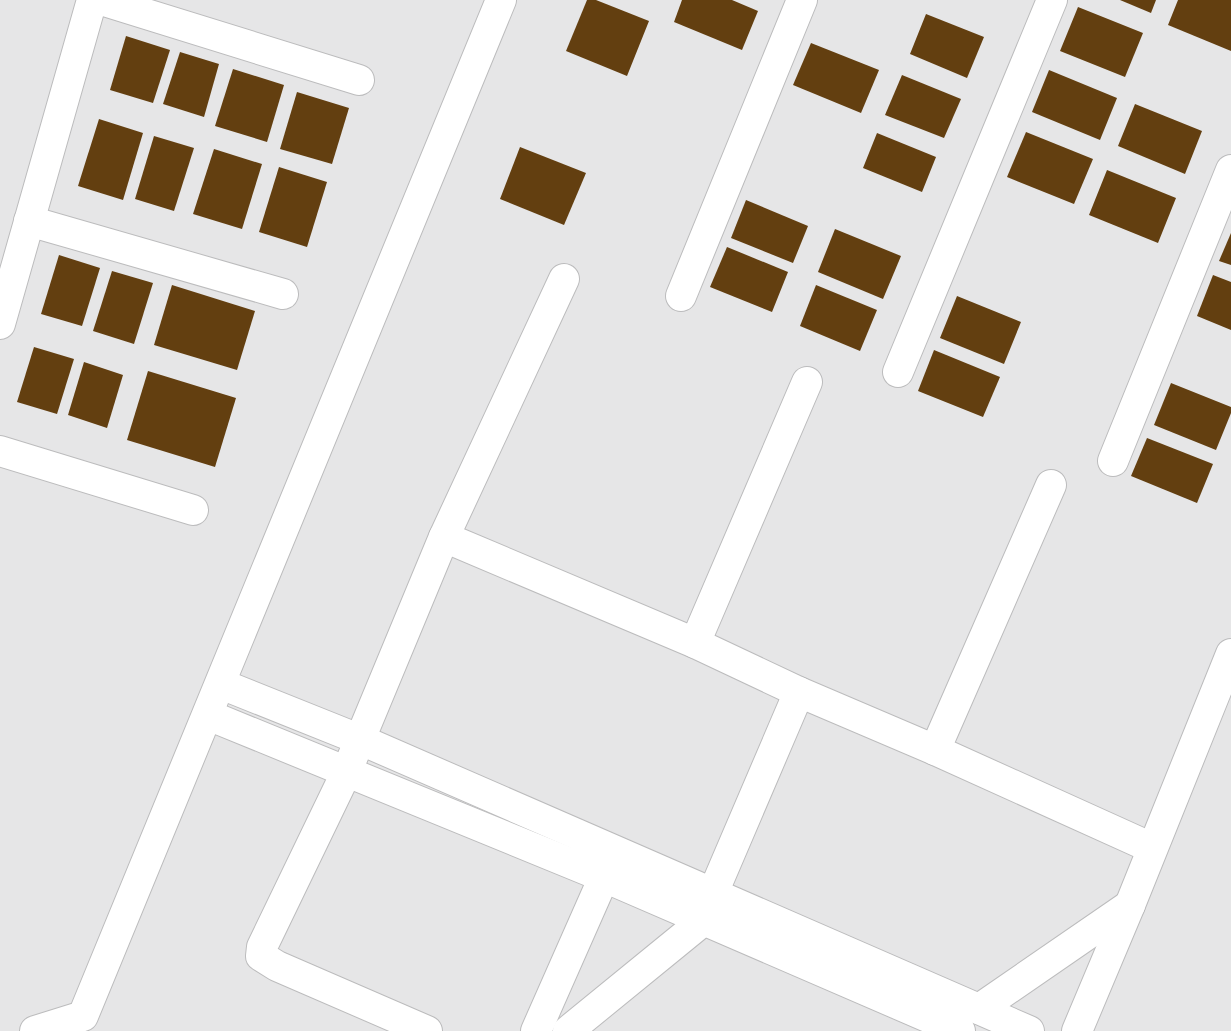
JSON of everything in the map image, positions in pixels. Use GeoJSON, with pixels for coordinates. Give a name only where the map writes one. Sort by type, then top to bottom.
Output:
{"type":"FeatureCollection","features":[{"type":"Feature","properties":{"kind":"street"},"geometry":{"type":"LineString","coordinates":[[0,324],[92,0]]}},
{"type":"Feature","properties":{"kind":"street"},"geometry":{"type":"LineString","coordinates":[[101,0],[359,80]]}},
{"type":"Feature","properties":{"kind":"street"},"geometry":{"type":"LineString","coordinates":[[35,1031],[83,1016],[501,0]]}},
{"type":"Feature","properties":{"kind":"street"},"geometry":{"type":"LineString","coordinates":[[681,296],[802,0]]}},
{"type":"Feature","properties":{"kind":"street"},"geometry":{"type":"LineString","coordinates":[[898,372],[1052,0]]}},
{"type":"Feature","properties":{"kind":"street"},"geometry":{"type":"LineString","coordinates":[[1113,461],[1231,170]]}},
{"type":"Feature","properties":{"kind":"street"},"geometry":{"type":"LineString","coordinates":[[29,221],[283,294]]}},
{"type":"Feature","properties":{"kind":"street"},"geometry":{"type":"LineString","coordinates":[[427,1031],[277,966],[261,956],[262,947],[361,740],[444,537],[564,279]]}},
{"type":"Feature","properties":{"kind":"street"},"geometry":{"type":"LineString","coordinates":[[695,643],[807,382]]}},
{"type":"Feature","properties":{"kind":"street"},"geometry":{"type":"LineString","coordinates":[[0,451],[193,510]]}},
{"type":"Feature","properties":{"kind":"street"},"geometry":{"type":"LineString","coordinates":[[934,750],[1051,485]]}},
{"type":"Feature","properties":{"kind":"street"},"geometry":{"type":"LineString","coordinates":[[444,537],[695,643],[799,692],[1152,848]]}},
{"type":"Feature","properties":{"kind":"street"},"geometry":{"type":"LineString","coordinates":[[1077,1031],[1231,654]]}},
{"type":"Feature","properties":{"kind":"street"},"geometry":{"type":"LineString","coordinates":[[221,684],[361,740],[709,907],[960,1031]]}},
{"type":"Feature","properties":{"kind":"street"},"geometry":{"type":"LineString","coordinates":[[568,1031],[709,907],[799,692]]}},
{"type":"Feature","properties":{"kind":"street"},"geometry":{"type":"LineString","coordinates":[[208,715],[604,877],[709,907],[979,1009],[1029,1031]]}},
{"type":"Feature","properties":{"kind":"street"},"geometry":{"type":"LineString","coordinates":[[536,1031],[604,877]]}},
{"type":"Feature","properties":{"kind":"street"},"geometry":{"type":"LineString","coordinates":[[979,1009],[1130,905]]}},
{"type":"Feature","properties":{"kind":"building"},"geometry":{"type":"Polygon","coordinates":[[[587,0],[596,0],[649,21],[627,76],[566,51],[587,0]]]}},
{"type":"Feature","properties":{"kind":"building"},"geometry":{"type":"Polygon","coordinates":[[[682,0],[732,0],[758,11],[742,50],[674,22],[682,0]]]}},
{"type":"Feature","properties":{"kind":"building"},"geometry":{"type":"Polygon","coordinates":[[[1120,0],[1156,0],[1151,13],[1120,0]]]}},
{"type":"Feature","properties":{"kind":"building"},"geometry":{"type":"Polygon","coordinates":[[[1178,0],[1231,0],[1231,51],[1168,25],[1178,0]]]}},
{"type":"Feature","properties":{"kind":"building"},"geometry":{"type":"Polygon","coordinates":[[[1078,7],[1143,33],[1125,77],[1060,51],[1078,7]]]}},
{"type":"Feature","properties":{"kind":"building"},"geometry":{"type":"Polygon","coordinates":[[[926,14],[984,37],[967,78],[910,54],[926,14]]]}},
{"type":"Feature","properties":{"kind":"building"},"geometry":{"type":"Polygon","coordinates":[[[126,36],[170,50],[153,103],[110,90],[126,36]]]}},
{"type":"Feature","properties":{"kind":"building"},"geometry":{"type":"Polygon","coordinates":[[[811,43],[879,70],[861,113],[793,85],[811,43]]]}},
{"type":"Feature","properties":{"kind":"building"},"geometry":{"type":"Polygon","coordinates":[[[180,52],[219,64],[204,117],[163,104],[180,52]]]}},
{"type":"Feature","properties":{"kind":"building"},"geometry":{"type":"Polygon","coordinates":[[[233,69],[284,85],[267,142],[215,126],[233,69]]]}},
{"type":"Feature","properties":{"kind":"building"},"geometry":{"type":"Polygon","coordinates":[[[1049,70],[1117,98],[1100,140],[1032,112],[1049,70]]]}},
{"type":"Feature","properties":{"kind":"building"},"geometry":{"type":"Polygon","coordinates":[[[902,75],[961,99],[944,138],[885,115],[902,75]]]}},
{"type":"Feature","properties":{"kind":"building"},"geometry":{"type":"Polygon","coordinates":[[[297,92],[349,108],[332,164],[280,149],[297,92]]]}},
{"type":"Feature","properties":{"kind":"building"},"geometry":{"type":"Polygon","coordinates":[[[1135,104],[1202,131],[1185,174],[1118,146],[1135,104]]]}},
{"type":"Feature","properties":{"kind":"building"},"geometry":{"type":"Polygon","coordinates":[[[99,119],[143,133],[123,200],[78,186],[99,119]]]}},
{"type":"Feature","properties":{"kind":"building"},"geometry":{"type":"Polygon","coordinates":[[[1026,132],[1093,159],[1074,204],[1007,177],[1026,132]]]}},
{"type":"Feature","properties":{"kind":"building"},"geometry":{"type":"Polygon","coordinates":[[[877,133],[936,157],[922,192],[863,168],[877,133]]]}},
{"type":"Feature","properties":{"kind":"building"},"geometry":{"type":"Polygon","coordinates":[[[154,136],[194,148],[174,211],[135,199],[154,136]]]}},
{"type":"Feature","properties":{"kind":"building"},"geometry":{"type":"Polygon","coordinates":[[[520,147],[586,173],[564,225],[500,199],[520,147]]]}},
{"type":"Feature","properties":{"kind":"building"},"geometry":{"type":"Polygon","coordinates":[[[214,149],[262,164],[242,229],[193,214],[214,149]]]}},
{"type":"Feature","properties":{"kind":"building"},"geometry":{"type":"Polygon","coordinates":[[[279,167],[327,182],[307,247],[259,232],[279,167]]]}},
{"type":"Feature","properties":{"kind":"building"},"geometry":{"type":"Polygon","coordinates":[[[1107,170],[1176,198],[1158,243],[1089,215],[1107,170]]]}},
{"type":"Feature","properties":{"kind":"building"},"geometry":{"type":"Polygon","coordinates":[[[746,200],[808,226],[793,263],[731,238],[746,200]]]}},
{"type":"Feature","properties":{"kind":"building"},"geometry":{"type":"Polygon","coordinates":[[[835,229],[901,256],[883,299],[818,272],[835,229]]]}},
{"type":"Feature","properties":{"kind":"building"},"geometry":{"type":"Polygon","coordinates":[[[1231,233],[1231,265],[1219,261],[1231,233]]]}},
{"type":"Feature","properties":{"kind":"building"},"geometry":{"type":"Polygon","coordinates":[[[727,247],[788,272],[772,312],[710,287],[727,247]]]}},
{"type":"Feature","properties":{"kind":"building"},"geometry":{"type":"Polygon","coordinates":[[[59,255],[100,268],[82,326],[41,314],[59,255]]]}},
{"type":"Feature","properties":{"kind":"building"},"geometry":{"type":"Polygon","coordinates":[[[112,271],[153,283],[134,344],[93,331],[112,271]]]}},
{"type":"Feature","properties":{"kind":"building"},"geometry":{"type":"Polygon","coordinates":[[[1213,275],[1231,282],[1231,330],[1197,316],[1213,275]]]}},
{"type":"Feature","properties":{"kind":"building"},"geometry":{"type":"Polygon","coordinates":[[[172,285],[255,311],[237,370],[154,345],[172,285]]]}},
{"type":"Feature","properties":{"kind":"building"},"geometry":{"type":"Polygon","coordinates":[[[816,285],[877,310],[860,351],[800,326],[816,285]]]}},
{"type":"Feature","properties":{"kind":"building"},"geometry":{"type":"Polygon","coordinates":[[[957,296],[1021,322],[1004,364],[940,338],[957,296]]]}},
{"type":"Feature","properties":{"kind":"building"},"geometry":{"type":"Polygon","coordinates":[[[34,347],[74,359],[57,414],[17,402],[34,347]]]}},
{"type":"Feature","properties":{"kind":"building"},"geometry":{"type":"Polygon","coordinates":[[[934,350],[1000,377],[983,417],[918,391],[934,350]]]}},
{"type":"Feature","properties":{"kind":"building"},"geometry":{"type":"Polygon","coordinates":[[[84,362],[123,375],[107,428],[68,415],[84,362]]]}},
{"type":"Feature","properties":{"kind":"building"},"geometry":{"type":"Polygon","coordinates":[[[148,371],[236,398],[215,467],[127,440],[148,371]]]}},
{"type":"Feature","properties":{"kind":"building"},"geometry":{"type":"Polygon","coordinates":[[[1171,383],[1231,407],[1231,413],[1216,450],[1154,425],[1171,383]]]}},
{"type":"Feature","properties":{"kind":"building"},"geometry":{"type":"Polygon","coordinates":[[[1147,438],[1213,464],[1197,503],[1131,476],[1147,438]]]}}]}
